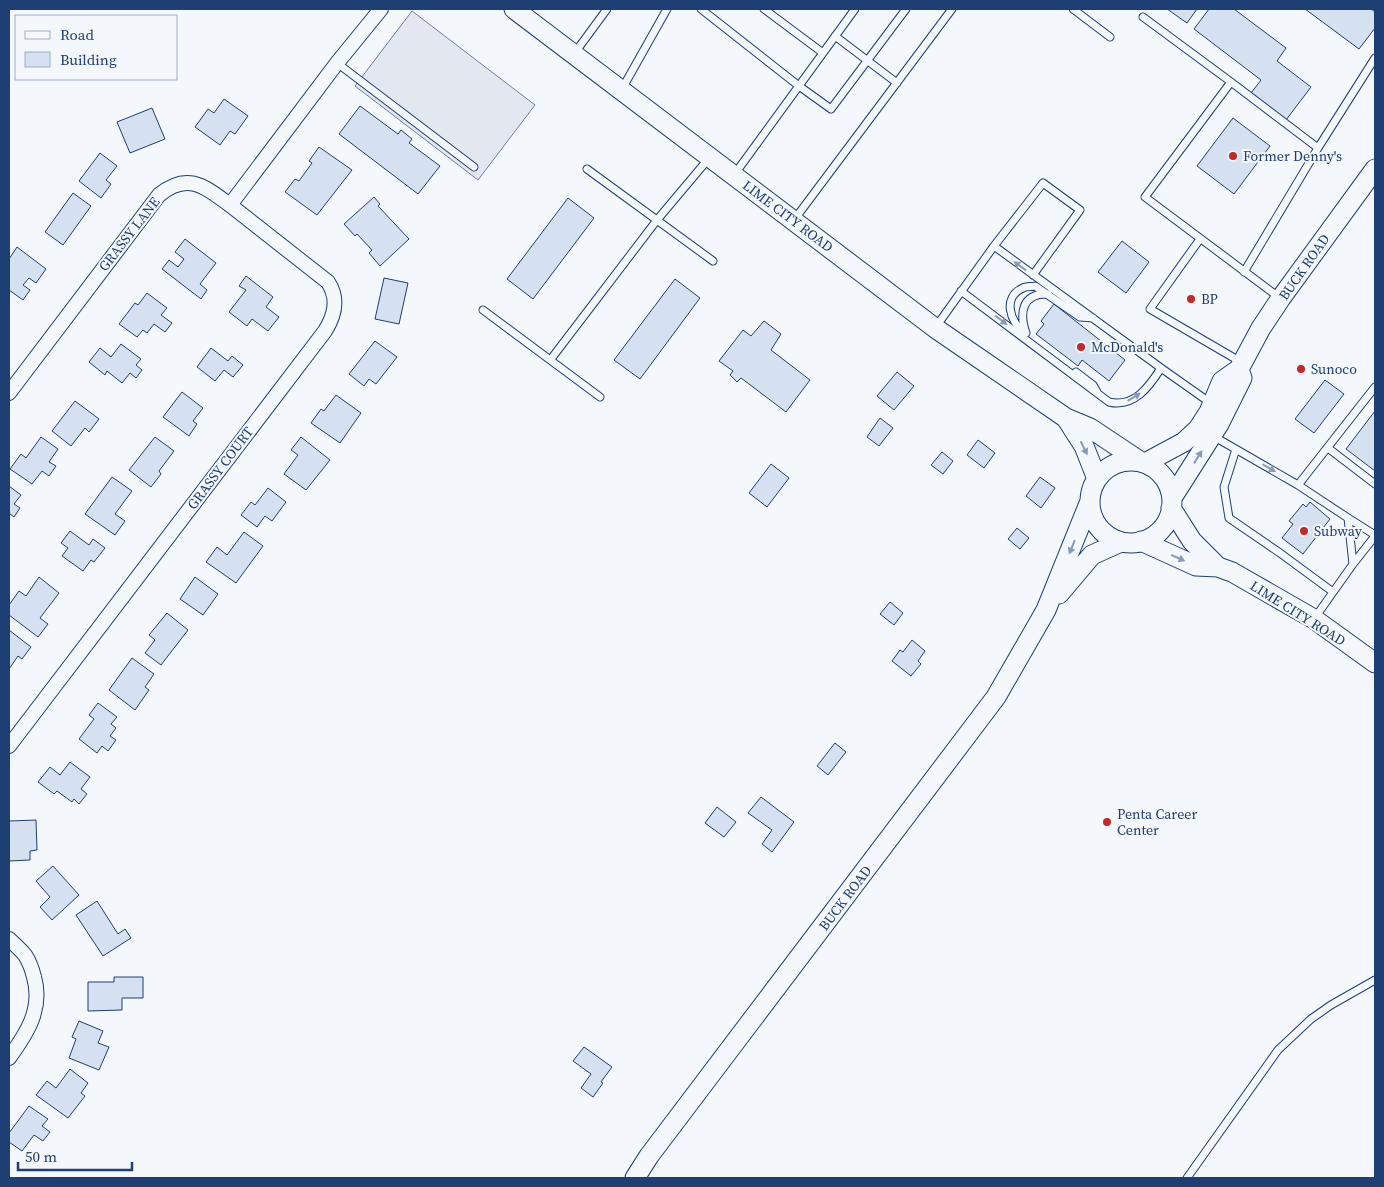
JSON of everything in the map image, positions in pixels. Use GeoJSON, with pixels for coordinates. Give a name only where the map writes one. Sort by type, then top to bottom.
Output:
{"type":"FeatureCollection","features":[{"type":"Feature","properties":{"kind":"street"},"geometry":{"type":"LineString","coordinates":[[230,206],[337,63],[381,9]]}},
{"type":"Feature","properties":{"kind":"street","name":"LIME CITY ROAD"},"geometry":{"type":"LineString","coordinates":[[514,9],[935,328],[1066,418],[1090,428],[1143,463]]}},
{"type":"Feature","properties":{"kind":"street","name":"BUCK ROAD"},"geometry":{"type":"LineString","coordinates":[[1143,463],[1184,442],[1198,430],[1213,404],[1222,381],[1241,366],[1261,328],[1280,298],[1375,169]]}},
{"type":"Feature","properties":{"kind":"street","name":"GRASSY LANE"},"geometry":{"type":"LineString","coordinates":[[9,392],[159,195],[174,185],[184,182],[194,183],[204,187],[230,206]]}},
{"type":"Feature","properties":{"kind":"street","name":"GRASSY COURT"},"geometry":{"type":"LineString","coordinates":[[9,746],[319,339],[332,319],[335,308],[334,296],[328,282],[230,206]]}},
{"type":"Feature","properties":{"kind":"street","name":"BUCK ROAD"},"geometry":{"type":"LineString","coordinates":[[1172,503],[1212,435],[1242,378],[1241,366]]}},
{"type":"Feature","properties":{"kind":"street","name":"LIME CITY ROAD"},"geometry":{"type":"LineString","coordinates":[[1066,418],[1084,446],[1097,480]]}},
{"type":"Feature","properties":{"kind":"street"},"geometry":{"type":"LineString","coordinates":[[1131,460],[1143,463],[1154,467],[1162,475],[1169,485],[1172,503],[1166,523],[1158,533],[1146,540],[1134,543],[1120,542],[1108,537],[1099,528],[1091,511],[1091,492],[1097,480],[1108,467],[1119,462],[1131,460]]}},
{"type":"Feature","properties":{"kind":"street","name":"BUCK ROAD"},"geometry":{"type":"LineString","coordinates":[[635,1178],[649,1156],[996,697],[1046,610],[1090,501]]}},
{"type":"Feature","properties":{"kind":"street","name":"LIME CITY ROAD"},"geometry":{"type":"LineString","coordinates":[[1172,503],[1192,541],[1218,567]]}},
{"type":"Feature","properties":{"kind":"street","name":"LIME CITY ROAD"},"geometry":{"type":"LineString","coordinates":[[1141,541],[1196,566],[1218,567],[1232,572],[1314,620],[1375,663]]}},
{"type":"Feature","properties":{"kind":"street","name":"BUCK ROAD"},"geometry":{"type":"LineString","coordinates":[[1046,610],[1092,555],[1120,542]]}},
{"type":"Feature","properties":{"kind":"street"},"geometry":{"type":"LineString","coordinates":[[9,938],[26,956],[32,968],[37,994],[35,1014],[30,1027],[9,1058]]}},
{"type":"Feature","properties":{"kind":"lane"},"geometry":{"type":"LineString","coordinates":[[574,54],[607,9]]}},
{"type":"Feature","properties":{"kind":"lane"},"geometry":{"type":"LineString","coordinates":[[621,90],[667,9]]}},
{"type":"Feature","properties":{"kind":"lane"},"geometry":{"type":"LineString","coordinates":[[701,9],[831,109],[906,9]]}},
{"type":"Feature","properties":{"kind":"lane"},"geometry":{"type":"LineString","coordinates":[[764,9],[822,53]]}},
{"type":"Feature","properties":{"kind":"lane"},"geometry":{"type":"LineString","coordinates":[[734,175],[855,9]]}},
{"type":"Feature","properties":{"kind":"lane"},"geometry":{"type":"LineString","coordinates":[[794,220],[952,9]]}},
{"type":"Feature","properties":{"kind":"lane"},"geometry":{"type":"LineString","coordinates":[[1073,9],[1110,37]]}},
{"type":"Feature","properties":{"kind":"lane"},"geometry":{"type":"LineString","coordinates":[[1143,17],[1318,148]]}},
{"type":"Feature","properties":{"kind":"lane"},"geometry":{"type":"LineString","coordinates":[[834,36],[897,82]]}},
{"type":"Feature","properties":{"kind":"lane"},"geometry":{"type":"LineString","coordinates":[[1244,272],[1318,148],[1375,58]]}},
{"type":"Feature","properties":{"kind":"lane"},"geometry":{"type":"LineString","coordinates":[[337,63],[474,167]]}},
{"type":"Feature","properties":{"kind":"lane"},"geometry":{"type":"LineString","coordinates":[[1231,82],[1145,197],[1280,298]]}},
{"type":"Feature","properties":{"kind":"lane"},"geometry":{"type":"LineString","coordinates":[[551,359],[657,220],[710,157]]}},
{"type":"Feature","properties":{"kind":"lane"},"geometry":{"type":"LineString","coordinates":[[587,169],[713,261]]}},
{"type":"Feature","properties":{"kind":"lane"},"geometry":{"type":"LineString","coordinates":[[935,328],[1043,182],[1080,210],[1033,275]]}},
{"type":"Feature","properties":{"kind":"lane"},"geometry":{"type":"LineString","coordinates":[[1200,239],[1150,309],[1241,366]]}},
{"type":"Feature","properties":{"kind":"lane"},"geometry":{"type":"LineString","coordinates":[[994,246],[1213,404]]}},
{"type":"Feature","properties":{"kind":"lane"},"geometry":{"type":"LineString","coordinates":[[1093,318],[1080,317],[1036,286],[1023,288],[1013,296],[1010,305],[1011,315],[1018,328],[1093,385],[1099,396]]}},
{"type":"Feature","properties":{"kind":"lane"},"geometry":{"type":"LineString","coordinates":[[961,291],[1109,402],[1116,404],[1124,403],[1136,398],[1153,380],[1161,368]]}},
{"type":"Feature","properties":{"kind":"lane"},"geometry":{"type":"LineString","coordinates":[[1026,334],[1022,323],[1025,305],[1031,298],[1039,294],[1048,294]]}},
{"type":"Feature","properties":{"kind":"lane"},"geometry":{"type":"LineString","coordinates":[[484,310],[600,397]]}},
{"type":"Feature","properties":{"kind":"lane"},"geometry":{"type":"LineString","coordinates":[[1298,486],[1375,387]]}},
{"type":"Feature","properties":{"kind":"lane"},"geometry":{"type":"LineString","coordinates":[[1212,435],[1298,486],[1375,536],[1314,620]]}},
{"type":"Feature","properties":{"kind":"lane"},"geometry":{"type":"LineString","coordinates":[[1328,448],[1375,484]]}},
{"type":"Feature","properties":{"kind":"lane"},"geometry":{"type":"LineString","coordinates":[[1236,449],[1224,487],[1229,518],[1333,592]]}},
{"type":"Feature","properties":{"kind":"lane"},"geometry":{"type":"LineString","coordinates":[[1348,518],[1353,564]]}},
{"type":"Feature","properties":{"kind":"lane"},"geometry":{"type":"LineString","coordinates":[[1187,1178],[1278,1050],[1324,1009],[1375,980]]}},
{"type":"Feature","properties":{"kind":"shaded area"},"geometry":{"type":"Polygon","coordinates":[[[412,11],[535,105],[478,180],[355,86],[412,11]]]}},
{"type":"Feature","properties":{"kind":"building"},"geometry":{"type":"Polygon","coordinates":[[[1167,9],[1197,9],[1187,23],[1167,9]]]}},
{"type":"Feature","properties":{"kind":"building"},"geometry":{"type":"Polygon","coordinates":[[[1209,9],[1234,9],[1286,48],[1277,61],[1311,87],[1286,120],[1251,93],[1261,80],[1194,29],[1209,9]]]}},
{"type":"Feature","properties":{"kind":"building"},"geometry":{"type":"Polygon","coordinates":[[[1305,9],[1371,9],[1375,12],[1375,28],[1359,49],[1305,9]]]}},
{"type":"Feature","properties":{"kind":"building"},"geometry":{"type":"Polygon","coordinates":[[[224,99],[248,116],[235,134],[230,131],[220,145],[195,127],[208,109],[214,113],[224,99]]]}},
{"type":"Feature","properties":{"kind":"building"},"geometry":{"type":"Polygon","coordinates":[[[360,106],[398,134],[401,130],[412,139],[409,143],[440,166],[418,194],[339,134],[360,106]]]}},
{"type":"Feature","properties":{"kind":"building"},"geometry":{"type":"Polygon","coordinates":[[[152,108],[165,139],[130,153],[117,122],[152,108]]]}},
{"type":"Feature","properties":{"kind":"building","name":"Former Denny's"},"geometry":{"type":"Polygon","coordinates":[[[1233,118],[1270,146],[1234,194],[1197,166],[1233,118]]]}},
{"type":"Feature","properties":{"kind":"building"},"geometry":{"type":"Polygon","coordinates":[[[319,147],[352,170],[317,215],[285,192],[295,179],[299,181],[312,163],[309,161],[319,147]]]}},
{"type":"Feature","properties":{"kind":"building"},"geometry":{"type":"Polygon","coordinates":[[[100,153],[117,166],[106,180],[111,184],[101,198],[79,181],[100,153]]]}},
{"type":"Feature","properties":{"kind":"building"},"geometry":{"type":"Polygon","coordinates":[[[73,193],[91,206],[63,245],[45,232],[73,193]]]}},
{"type":"Feature","properties":{"kind":"building"},"geometry":{"type":"Polygon","coordinates":[[[374,197],[380,204],[378,206],[409,239],[380,266],[369,253],[372,250],[357,234],[355,236],[344,224],[374,197]]]}},
{"type":"Feature","properties":{"kind":"building"},"geometry":{"type":"Polygon","coordinates":[[[568,198],[594,218],[533,299],[507,279],[568,198]]]}},
{"type":"Feature","properties":{"kind":"building"},"geometry":{"type":"Polygon","coordinates":[[[185,239],[216,263],[200,284],[207,290],[201,299],[162,269],[169,260],[178,267],[184,259],[175,252],[185,239]]]}},
{"type":"Feature","properties":{"kind":"building"},"geometry":{"type":"Polygon","coordinates":[[[1122,241],[1149,262],[1126,293],[1098,272],[1122,241]]]}},
{"type":"Feature","properties":{"kind":"building"},"geometry":{"type":"Polygon","coordinates":[[[17,247],[46,269],[36,283],[29,278],[23,285],[30,290],[23,300],[9,290],[9,259],[17,247]]]}},
{"type":"Feature","properties":{"kind":"building"},"geometry":{"type":"Polygon","coordinates":[[[246,276],[273,297],[266,307],[279,317],[268,331],[252,319],[247,326],[229,312],[246,290],[239,286],[246,276]]]}},
{"type":"Feature","properties":{"kind":"building"},"geometry":{"type":"Polygon","coordinates":[[[384,278],[408,283],[399,324],[375,319],[384,278]]]}},
{"type":"Feature","properties":{"kind":"building"},"geometry":{"type":"Polygon","coordinates":[[[675,279],[700,298],[640,379],[614,360],[675,279]]]}},
{"type":"Feature","properties":{"kind":"building"},"geometry":{"type":"Polygon","coordinates":[[[147,293],[167,308],[161,315],[172,323],[165,332],[154,324],[147,333],[143,330],[137,337],[119,324],[135,303],[138,305],[147,293]]]}},
{"type":"Feature","properties":{"kind":"building","name":"McDonald's"},"geometry":{"type":"Polygon","coordinates":[[[1054,304],[1125,360],[1109,381],[1082,360],[1078,366],[1036,334],[1044,324],[1041,321],[1054,304]]]}},
{"type":"Feature","properties":{"kind":"building"},"geometry":{"type":"Polygon","coordinates":[[[764,321],[781,334],[771,350],[810,380],[786,412],[741,378],[737,382],[730,375],[733,371],[719,361],[743,330],[751,336],[764,321]]]}},
{"type":"Feature","properties":{"kind":"building"},"geometry":{"type":"Polygon","coordinates":[[[375,341],[397,357],[376,384],[369,379],[364,386],[349,374],[375,341]]]}},
{"type":"Feature","properties":{"kind":"building"},"geometry":{"type":"Polygon","coordinates":[[[121,344],[141,359],[136,365],[142,370],[136,378],[130,373],[122,383],[107,371],[105,375],[89,362],[100,348],[111,357],[121,344]]]}},
{"type":"Feature","properties":{"kind":"building"},"geometry":{"type":"Polygon","coordinates":[[[211,348],[228,361],[232,356],[243,365],[233,377],[224,370],[215,381],[197,367],[211,348]]]}},
{"type":"Feature","properties":{"kind":"building"},"geometry":{"type":"Polygon","coordinates":[[[897,372],[914,386],[894,410],[877,396],[897,372]]]}},
{"type":"Feature","properties":{"kind":"building"},"geometry":{"type":"Polygon","coordinates":[[[1325,380],[1344,394],[1314,433],[1295,419],[1325,380]]]}},
{"type":"Feature","properties":{"kind":"building"},"geometry":{"type":"Polygon","coordinates":[[[182,392],[203,408],[193,421],[197,424],[189,436],[163,417],[182,392]]]}},
{"type":"Feature","properties":{"kind":"building"},"geometry":{"type":"Polygon","coordinates":[[[336,395],[361,413],[340,443],[311,423],[321,409],[324,411],[336,395]]]}},
{"type":"Feature","properties":{"kind":"building"},"geometry":{"type":"Polygon","coordinates":[[[75,401],[99,419],[89,432],[85,428],[71,446],[52,431],[75,401]]]}},
{"type":"Feature","properties":{"kind":"building"},"geometry":{"type":"Polygon","coordinates":[[[1375,411],[1375,471],[1346,449],[1375,411]]]}},
{"type":"Feature","properties":{"kind":"building"},"geometry":{"type":"Polygon","coordinates":[[[880,418],[893,428],[879,446],[867,437],[880,418]]]}},
{"type":"Feature","properties":{"kind":"building"},"geometry":{"type":"Polygon","coordinates":[[[41,437],[58,449],[49,462],[56,466],[49,476],[42,471],[32,484],[10,469],[21,454],[26,458],[41,437]]]}},
{"type":"Feature","properties":{"kind":"building"},"geometry":{"type":"Polygon","coordinates":[[[155,437],[174,451],[159,471],[161,474],[151,487],[129,470],[155,437]]]}},
{"type":"Feature","properties":{"kind":"building"},"geometry":{"type":"Polygon","coordinates":[[[301,437],[330,460],[306,490],[284,474],[298,455],[291,450],[301,437]]]}},
{"type":"Feature","properties":{"kind":"building"},"geometry":{"type":"Polygon","coordinates":[[[978,440],[995,453],[984,468],[967,455],[978,440]]]}},
{"type":"Feature","properties":{"kind":"building"},"geometry":{"type":"Polygon","coordinates":[[[942,452],[953,461],[943,474],[931,465],[942,452]]]}},
{"type":"Feature","properties":{"kind":"building"},"geometry":{"type":"Polygon","coordinates":[[[771,464],[789,478],[767,507],[749,493],[771,464]]]}},
{"type":"Feature","properties":{"kind":"building"},"geometry":{"type":"Polygon","coordinates":[[[112,477],[132,491],[115,514],[125,521],[115,535],[85,514],[112,477]]]}},
{"type":"Feature","properties":{"kind":"building"},"geometry":{"type":"Polygon","coordinates":[[[1040,477],[1055,488],[1041,508],[1026,496],[1040,477]]]}},
{"type":"Feature","properties":{"kind":"building"},"geometry":{"type":"Polygon","coordinates":[[[9,486],[21,495],[14,504],[20,508],[14,517],[9,513],[9,486]]]}},
{"type":"Feature","properties":{"kind":"building"},"geometry":{"type":"Polygon","coordinates":[[[268,488],[286,502],[272,521],[265,516],[257,527],[241,515],[251,502],[255,505],[268,488]]]}},
{"type":"Feature","properties":{"kind":"building","name":"Subway"},"geometry":{"type":"Polygon","coordinates":[[[1310,502],[1330,519],[1303,554],[1282,538],[1293,524],[1289,521],[1303,504],[1306,507],[1310,502]]]}},
{"type":"Feature","properties":{"kind":"building"},"geometry":{"type":"Polygon","coordinates":[[[1017,528],[1029,538],[1020,549],[1008,539],[1017,528]]]}},
{"type":"Feature","properties":{"kind":"building"},"geometry":{"type":"Polygon","coordinates":[[[70,531],[89,545],[93,539],[105,548],[94,562],[91,560],[83,571],[62,556],[68,548],[61,543],[70,531]]]}},
{"type":"Feature","properties":{"kind":"building"},"geometry":{"type":"Polygon","coordinates":[[[244,532],[263,546],[236,583],[206,562],[217,547],[227,555],[244,532]]]}},
{"type":"Feature","properties":{"kind":"building"},"geometry":{"type":"Polygon","coordinates":[[[39,577],[59,593],[40,618],[48,624],[38,637],[9,615],[9,605],[19,591],[26,596],[39,577]]]}},
{"type":"Feature","properties":{"kind":"building"},"geometry":{"type":"Polygon","coordinates":[[[195,577],[218,594],[203,615],[180,599],[195,577]]]}},
{"type":"Feature","properties":{"kind":"building"},"geometry":{"type":"Polygon","coordinates":[[[890,602],[903,613],[894,625],[880,614],[890,602]]]}},
{"type":"Feature","properties":{"kind":"building"},"geometry":{"type":"Polygon","coordinates":[[[167,613],[188,630],[161,665],[145,653],[155,640],[149,635],[167,613]]]}},
{"type":"Feature","properties":{"kind":"building"},"geometry":{"type":"Polygon","coordinates":[[[9,630],[31,647],[22,659],[18,656],[9,669],[9,630]]]}},
{"type":"Feature","properties":{"kind":"building"},"geometry":{"type":"Polygon","coordinates":[[[912,640],[925,651],[918,661],[921,664],[911,676],[892,661],[900,650],[903,652],[912,640]]]}},
{"type":"Feature","properties":{"kind":"building"},"geometry":{"type":"Polygon","coordinates":[[[132,658],[154,674],[145,687],[149,690],[135,710],[109,690],[132,658]]]}},
{"type":"Feature","properties":{"kind":"building"},"geometry":{"type":"Polygon","coordinates":[[[98,703],[117,717],[111,724],[116,728],[110,736],[116,740],[108,751],[102,746],[97,753],[79,739],[94,719],[89,715],[98,703]]]}},
{"type":"Feature","properties":{"kind":"building"},"geometry":{"type":"Polygon","coordinates":[[[835,743],[846,752],[828,775],[817,766],[835,743]]]}},
{"type":"Feature","properties":{"kind":"building"},"geometry":{"type":"Polygon","coordinates":[[[70,762],[90,777],[81,789],[87,794],[79,804],[74,799],[72,802],[57,791],[54,794],[38,782],[50,767],[60,775],[70,762]]]}},
{"type":"Feature","properties":{"kind":"building"},"geometry":{"type":"Polygon","coordinates":[[[761,797],[794,822],[772,852],[762,844],[772,830],[748,813],[761,797]]]}},
{"type":"Feature","properties":{"kind":"building"},"geometry":{"type":"Polygon","coordinates":[[[717,807],[736,822],[724,837],[705,823],[717,807]]]}},
{"type":"Feature","properties":{"kind":"building"},"geometry":{"type":"Polygon","coordinates":[[[36,820],[37,850],[30,851],[30,860],[9,861],[9,821],[36,820]]]}},
{"type":"Feature","properties":{"kind":"building"},"geometry":{"type":"Polygon","coordinates":[[[53,866],[79,895],[52,920],[40,907],[50,897],[36,881],[53,866]]]}},
{"type":"Feature","properties":{"kind":"building"},"geometry":{"type":"Polygon","coordinates":[[[97,901],[118,934],[125,929],[131,938],[103,956],[76,915],[97,901]]]}},
{"type":"Feature","properties":{"kind":"building"},"geometry":{"type":"Polygon","coordinates":[[[114,977],[143,977],[143,998],[122,998],[122,1010],[88,1011],[88,982],[114,982],[114,977]]]}},
{"type":"Feature","properties":{"kind":"building"},"geometry":{"type":"Polygon","coordinates":[[[79,1021],[103,1031],[98,1043],[109,1047],[99,1070],[69,1058],[76,1039],[72,1037],[79,1021]]]}},
{"type":"Feature","properties":{"kind":"building"},"geometry":{"type":"Polygon","coordinates":[[[584,1047],[612,1067],[593,1097],[581,1088],[591,1074],[573,1061],[584,1047]]]}},
{"type":"Feature","properties":{"kind":"building"},"geometry":{"type":"Polygon","coordinates":[[[70,1069],[88,1083],[81,1093],[85,1096],[68,1118],[36,1095],[47,1081],[56,1088],[70,1069]]]}},
{"type":"Feature","properties":{"kind":"building"},"geometry":{"type":"Polygon","coordinates":[[[29,1106],[48,1119],[42,1126],[50,1132],[43,1141],[34,1135],[22,1151],[9,1142],[9,1133],[29,1106]]]}},
{"type":"Feature","properties":{"kind":"place","name":"Former Denny's"},"geometry":{"type":"Point","coordinates":[1233,156]}},
{"type":"Feature","properties":{"kind":"place","name":"BP"},"geometry":{"type":"Point","coordinates":[1191,299]}},
{"type":"Feature","properties":{"kind":"place","name":"McDonald's"},"geometry":{"type":"Point","coordinates":[1081,347]}},
{"type":"Feature","properties":{"kind":"place","name":"Sunoco"},"geometry":{"type":"Point","coordinates":[1301,369]}},
{"type":"Feature","properties":{"kind":"place","name":"Subway"},"geometry":{"type":"Point","coordinates":[1304,531]}},
{"type":"Feature","properties":{"kind":"place","name":"Penta Career Center"},"geometry":{"type":"Point","coordinates":[1107,822]}}]}
